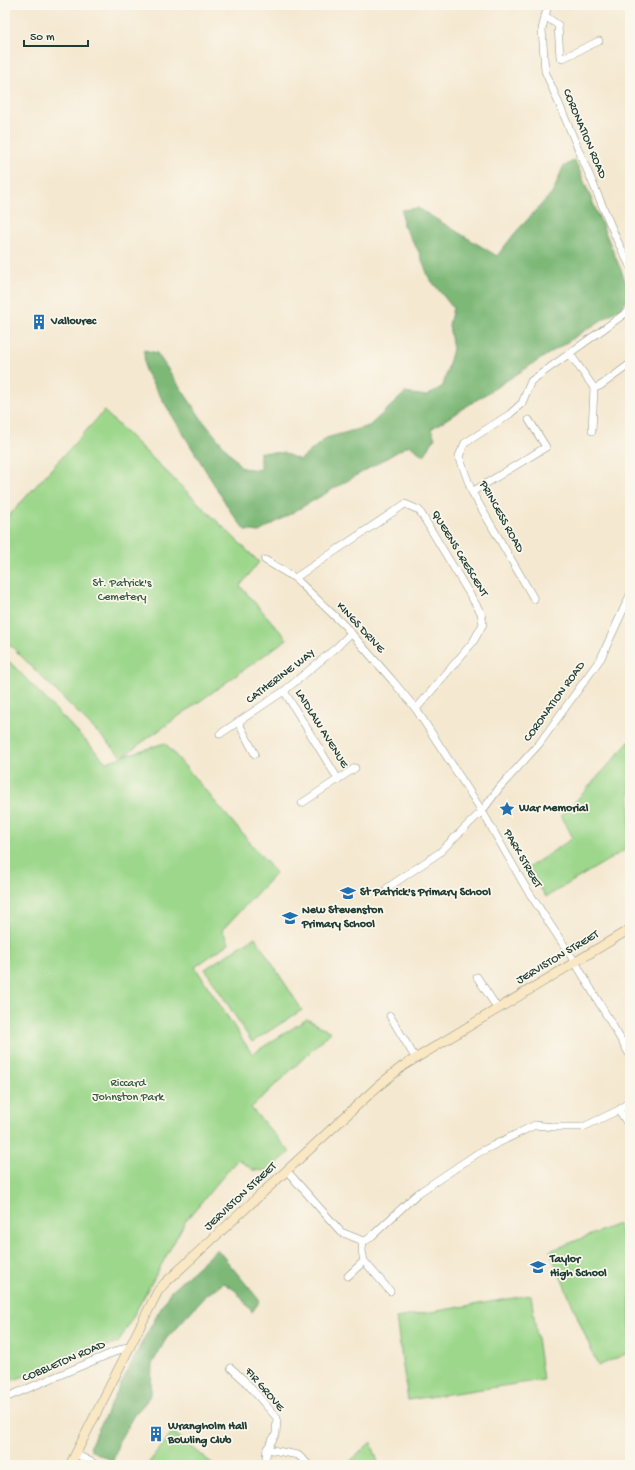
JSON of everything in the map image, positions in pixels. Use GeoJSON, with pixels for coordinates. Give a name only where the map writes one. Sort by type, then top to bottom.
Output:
{"type":"FeatureCollection","features":[{"type":"Feature","properties":{"kind":"main road","name":"JERVISTON STREET"},"geometry":{"type":"LineString","coordinates":[[70,1465],[158,1291],[165,1283],[377,1087],[403,1066],[630,929]]}},
{"type":"Feature","properties":{"kind":"street","name":"CORONATION ROAD"},"geometry":{"type":"LineString","coordinates":[[548,5],[542,28],[545,71],[617,240],[630,266]]}},
{"type":"Feature","properties":{"kind":"street"},"geometry":{"type":"LineString","coordinates":[[545,16],[558,25],[560,57],[563,58],[598,42]]}},
{"type":"Feature","properties":{"kind":"street","name":"PRINCESS ROAD"},"geometry":{"type":"LineString","coordinates":[[534,599],[472,492],[459,456],[464,443],[510,414],[522,403],[531,381],[630,310]]}},
{"type":"Feature","properties":{"kind":"street"},"geometry":{"type":"LineString","coordinates":[[570,354],[594,388],[592,431]]}},
{"type":"Feature","properties":{"kind":"street"},"geometry":{"type":"LineString","coordinates":[[594,388],[600,386],[630,364]]}},
{"type":"Feature","properties":{"kind":"street"},"geometry":{"type":"LineString","coordinates":[[472,492],[546,447],[529,420]]}},
{"type":"Feature","properties":{"kind":"street","name":"QUEENS CRESCENT"},"geometry":{"type":"LineString","coordinates":[[295,578],[405,504],[419,510],[482,613],[483,624],[473,642],[416,709]]}},
{"type":"Feature","properties":{"kind":"street","name":"KINGS DRIVE"},"geometry":{"type":"LineString","coordinates":[[265,560],[295,578],[351,633],[416,709],[426,726]]}},
{"type":"Feature","properties":{"kind":"street","name":"CORONATION ROAD"},"geometry":{"type":"LineString","coordinates":[[387,888],[439,853],[482,811],[500,787],[539,744],[599,660],[630,595]]}},
{"type":"Feature","properties":{"kind":"street","name":"CATHERINE WAY"},"geometry":{"type":"LineString","coordinates":[[220,734],[284,691],[336,648],[351,633]]}},
{"type":"Feature","properties":{"kind":"street","name":"LAIDLAW AVENUE"},"geometry":{"type":"LineString","coordinates":[[284,691],[338,779]]}},
{"type":"Feature","properties":{"kind":"street"},"geometry":{"type":"LineString","coordinates":[[238,722],[255,754]]}},
{"type":"Feature","properties":{"kind":"street","name":"PARK STREET"},"geometry":{"type":"LineString","coordinates":[[426,726],[482,811],[526,888],[575,962],[630,1055]]}},
{"type":"Feature","properties":{"kind":"street"},"geometry":{"type":"LineString","coordinates":[[302,803],[355,768]]}},
{"type":"Feature","properties":{"kind":"street"},"geometry":{"type":"LineString","coordinates":[[477,977],[498,1008]]}},
{"type":"Feature","properties":{"kind":"street"},"geometry":{"type":"LineString","coordinates":[[390,1016],[416,1059]]}},
{"type":"Feature","properties":{"kind":"street"},"geometry":{"type":"LineString","coordinates":[[287,1171],[341,1232],[362,1241],[367,1240],[418,1194],[478,1153],[535,1124],[554,1127],[583,1127],[619,1110],[630,1101]]}},
{"type":"Feature","properties":{"kind":"street"},"geometry":{"type":"LineString","coordinates":[[619,1110],[630,1127]]}},
{"type":"Feature","properties":{"kind":"street"},"geometry":{"type":"LineString","coordinates":[[362,1241],[364,1261],[390,1291]]}},
{"type":"Feature","properties":{"kind":"street"},"geometry":{"type":"LineString","coordinates":[[348,1276],[364,1261]]}},
{"type":"Feature","properties":{"kind":"street","name":"COBBLETON ROAD"},"geometry":{"type":"LineString","coordinates":[[5,1398],[131,1345]]}},
{"type":"Feature","properties":{"kind":"street","name":"FIR GROVE"},"geometry":{"type":"LineString","coordinates":[[231,1368],[244,1380],[278,1418],[276,1434],[267,1449]]}},
{"type":"Feature","properties":{"kind":"street"},"geometry":{"type":"LineString","coordinates":[[265,1465],[267,1449],[298,1455],[309,1465]]}},
{"type":"Feature","properties":{"kind":"street"},"geometry":{"type":"LineString","coordinates":[[76,1454],[97,1465]]}},
{"type":"Feature","properties":{"kind":"green space"},"geometry":{"type":"Polygon","coordinates":[[[575,160],[630,292],[622,307],[431,429],[435,438],[424,456],[409,445],[259,532],[245,530],[231,512],[145,371],[144,350],[157,353],[203,421],[242,468],[260,470],[260,452],[284,453],[300,460],[326,438],[369,426],[405,393],[427,396],[443,386],[453,349],[449,325],[453,308],[429,278],[419,252],[403,225],[402,210],[418,208],[497,256],[515,233],[553,192],[563,167],[575,160]]]}},
{"type":"Feature","properties":{"kind":"green space","name":"Riccard Johnston Park"},"geometry":{"type":"Polygon","coordinates":[[[104,411],[259,562],[240,586],[287,639],[123,756],[165,743],[276,873],[222,930],[229,943],[195,967],[252,1054],[307,1019],[331,1032],[251,1108],[290,1152],[268,1171],[253,1170],[238,1159],[186,1220],[119,1342],[5,1383],[5,657],[106,762],[122,757],[5,640],[5,520],[104,411]]]}},
{"type":"Feature","properties":{"kind":"green space"},"geometry":{"type":"Polygon","coordinates":[[[630,741],[630,847],[546,897],[528,868],[573,838],[561,815],[575,802],[630,741]]]}},
{"type":"Feature","properties":{"kind":"green space"},"geometry":{"type":"Polygon","coordinates":[[[255,937],[302,1010],[252,1042],[205,969],[255,937]]]}},
{"type":"Feature","properties":{"kind":"green space"},"geometry":{"type":"Polygon","coordinates":[[[618,1224],[630,1254],[630,1352],[598,1366],[550,1251],[618,1224]]]}},
{"type":"Feature","properties":{"kind":"green space"},"geometry":{"type":"Polygon","coordinates":[[[217,1249],[260,1301],[252,1312],[236,1291],[224,1283],[205,1296],[166,1339],[152,1364],[151,1394],[134,1415],[119,1441],[113,1461],[92,1451],[90,1446],[140,1346],[170,1292],[217,1249]]]}},
{"type":"Feature","properties":{"kind":"green space"},"geometry":{"type":"Polygon","coordinates":[[[531,1295],[543,1380],[408,1400],[396,1318],[531,1295]]]}},
{"type":"Feature","properties":{"kind":"green space"},"geometry":{"type":"Polygon","coordinates":[[[173,1432],[213,1464],[147,1465],[173,1432]]]}},
{"type":"Feature","properties":{"kind":"green space"},"geometry":{"type":"Polygon","coordinates":[[[371,1442],[379,1465],[346,1465],[371,1442]]]}},
{"type":"Feature","properties":{"kind":"place","name":"Vallourec"},"geometry":{"type":"Point","coordinates":[39,322]}},
{"type":"Feature","properties":{"kind":"place","name":"War Memorial"},"geometry":{"type":"Point","coordinates":[507,809]}},
{"type":"Feature","properties":{"kind":"place","name":"St Patrick's Primary School"},"geometry":{"type":"Point","coordinates":[348,893]}},
{"type":"Feature","properties":{"kind":"place","name":"New Stevenston Primary School"},"geometry":{"type":"Point","coordinates":[290,918]}},
{"type":"Feature","properties":{"kind":"place","name":"Taylor High School"},"geometry":{"type":"Point","coordinates":[538,1267]}},
{"type":"Feature","properties":{"kind":"place","name":"Wrangholm Hall Bowling Club"},"geometry":{"type":"Point","coordinates":[156,1434]}},
{"type":"Feature","properties":{"kind":"park label","name":"St. Patrick's Cemetery"},"geometry":{"type":"Point","coordinates":[122,591]}}]}
